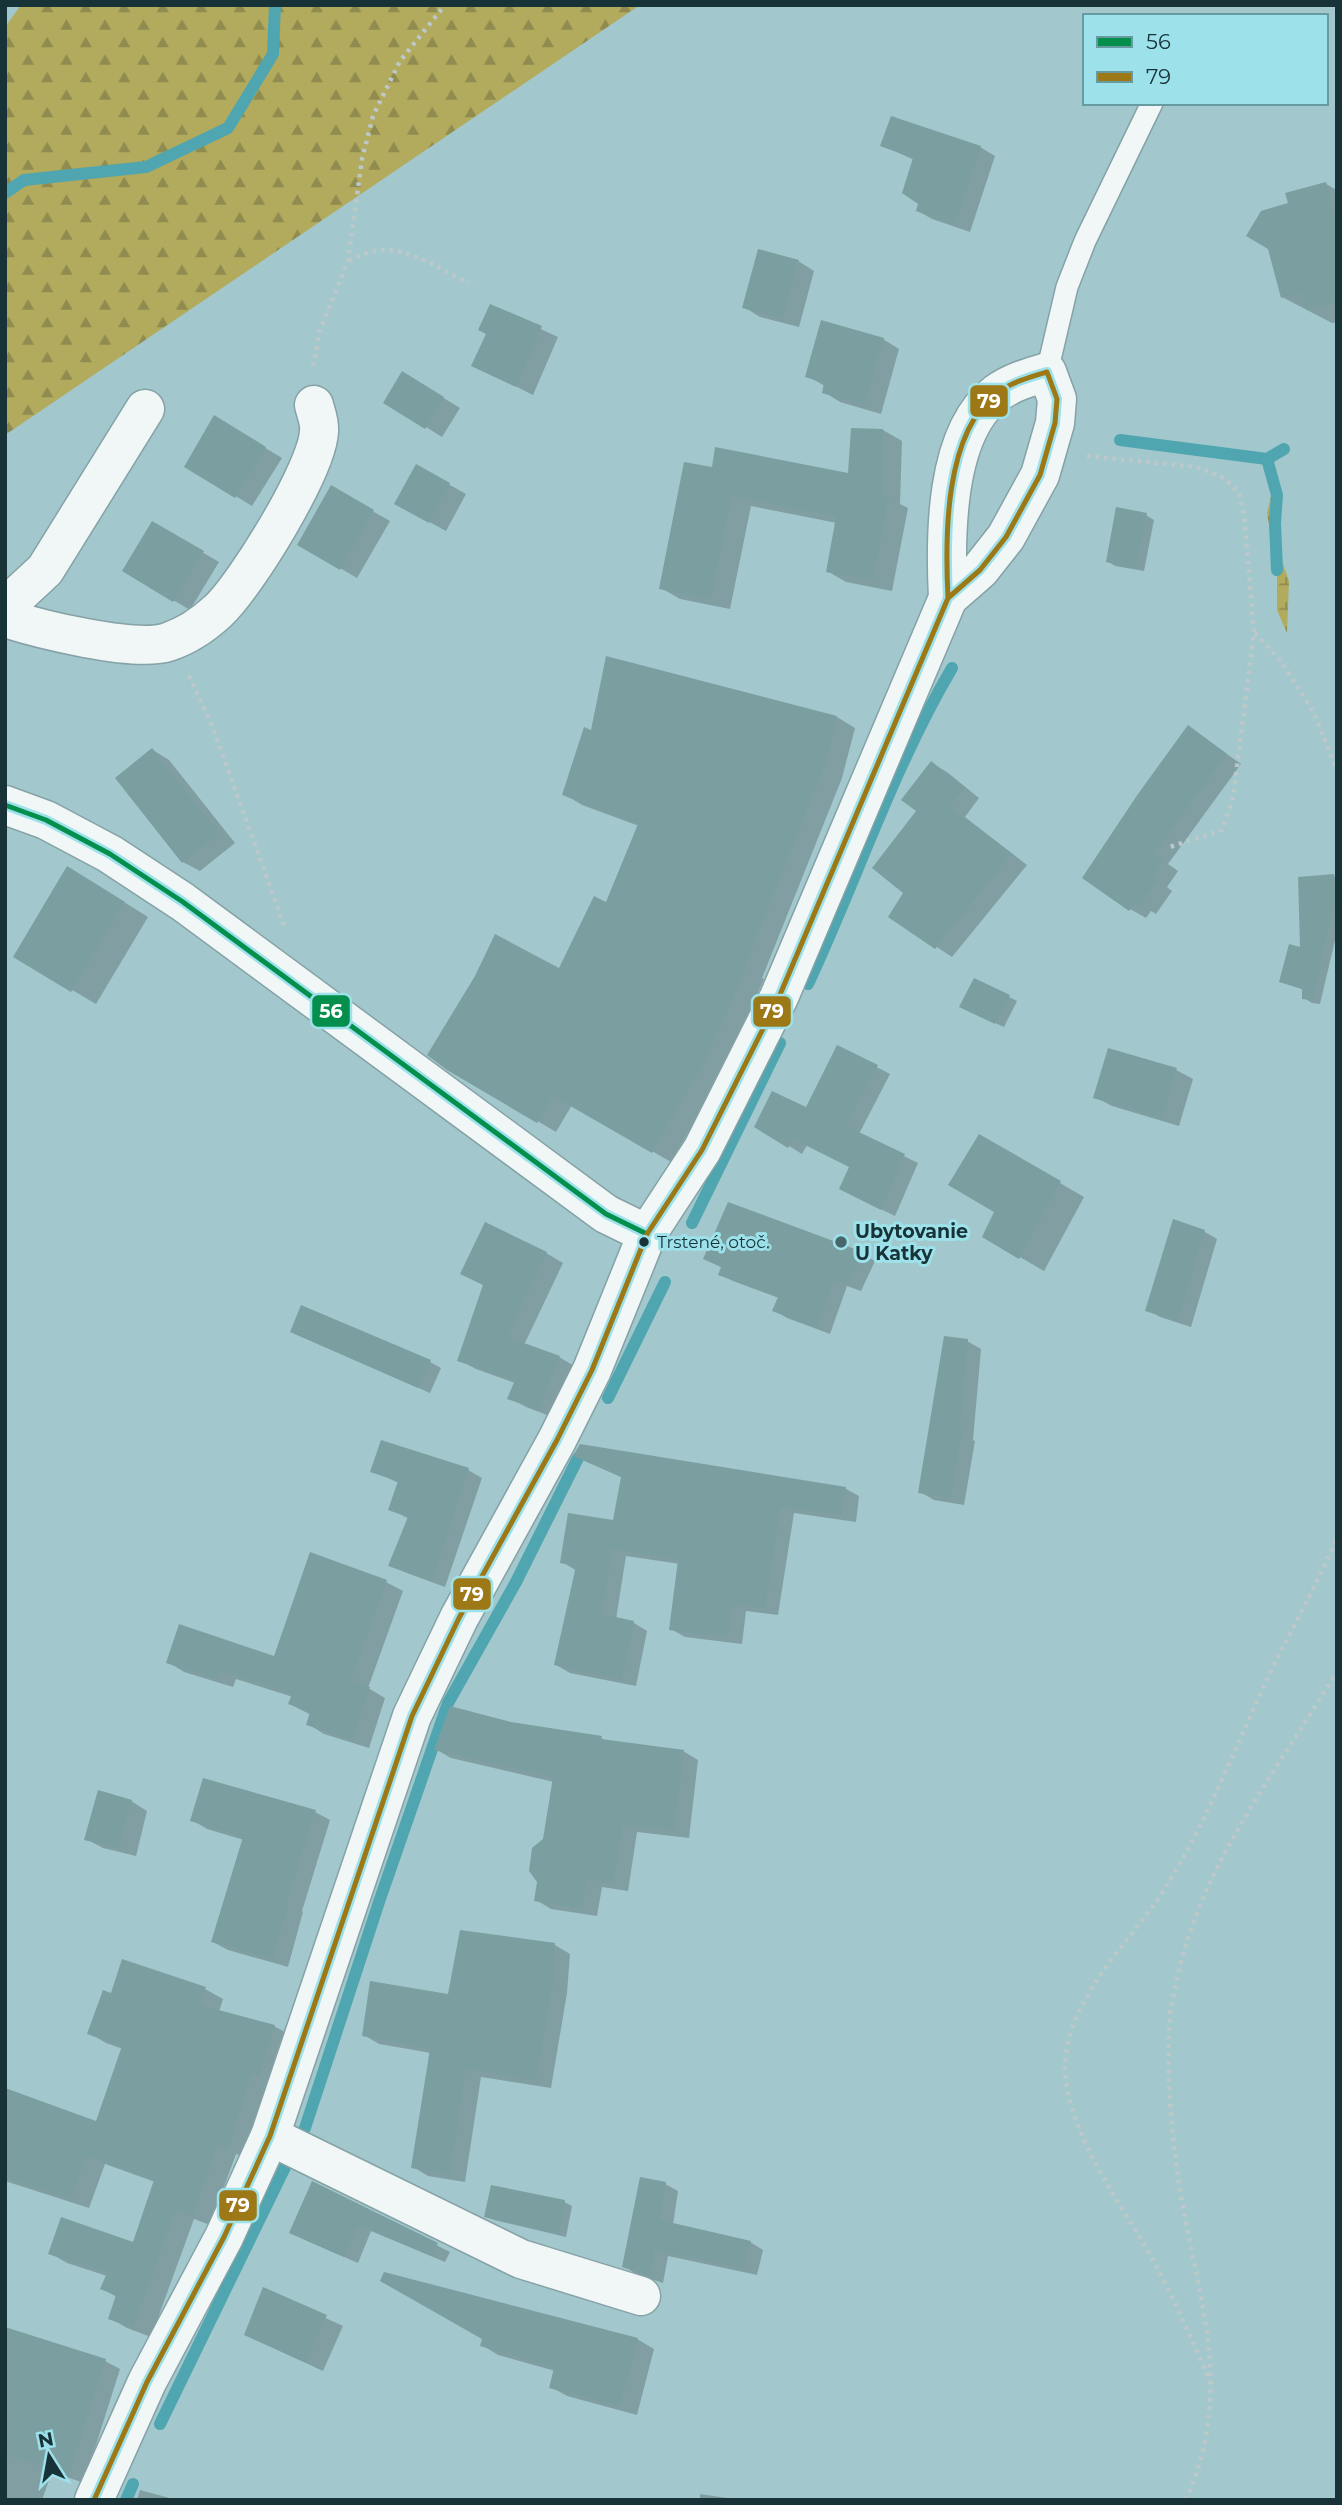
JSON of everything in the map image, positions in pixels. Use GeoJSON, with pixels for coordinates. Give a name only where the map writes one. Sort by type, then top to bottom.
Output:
{"type":"FeatureCollection","features":[{"type":"Feature","properties":{"kind":"street"},"geometry":{"type":"LineString","coordinates":[[94,2500],[147,2382],[224,2237],[271,2136],[412,1716],[459,1618],[557,1440],[592,1370],[647,1234],[702,1150],[779,997],[948,598],[980,570],[1006,537],[1034,487],[1048,452],[1055,424],[1057,399],[1047,372],[1022,379],[996,393],[976,417],[960,449],[945,546],[948,598]]}},
{"type":"Feature","properties":{"kind":"street"},"geometry":{"type":"LineString","coordinates":[[5,618],[45,631],[136,644],[166,643],[195,629],[219,610],[253,569],[299,485],[316,448],[320,430],[314,405]]}},
{"type":"Feature","properties":{"kind":"street"},"geometry":{"type":"LineString","coordinates":[[5,607],[45,570],[145,409]]}},
{"type":"Feature","properties":{"kind":"street"},"geometry":{"type":"LineString","coordinates":[[5,805],[47,820],[110,853],[183,902],[606,1214],[647,1234]]}},
{"type":"Feature","properties":{"kind":"street"},"geometry":{"type":"LineString","coordinates":[[271,2136],[521,2259],[641,2296]]}},
{"type":"Feature","properties":{"kind":"lane"},"geometry":{"type":"LineString","coordinates":[[1047,372],[1067,286],[1151,105]]}},
{"type":"Feature","properties":{"kind":"path"},"geometry":{"type":"LineString","coordinates":[[314,405],[312,371],[320,330],[348,261],[362,159],[373,116],[400,61],[445,5]]}},
{"type":"Feature","properties":{"kind":"path"},"geometry":{"type":"LineString","coordinates":[[348,261],[382,250],[396,252],[418,259],[469,284]]}},
{"type":"Feature","properties":{"kind":"path"},"geometry":{"type":"LineString","coordinates":[[1048,452],[1197,467],[1224,478],[1240,494],[1254,632],[1233,798],[1222,830],[1170,847]]}},
{"type":"Feature","properties":{"kind":"path"},"geometry":{"type":"LineString","coordinates":[[1254,632],[1281,661],[1314,713],[1337,770]]}},
{"type":"Feature","properties":{"kind":"path"},"geometry":{"type":"LineString","coordinates":[[166,643],[192,681],[212,725],[285,928]]}},
{"type":"Feature","properties":{"kind":"path"},"geometry":{"type":"LineString","coordinates":[[1211,2384],[1179,2310],[1146,2247],[1090,2155],[1075,2118],[1065,2078],[1068,2040],[1085,2000],[1162,1892],[1199,1825],[1274,1665],[1318,1583],[1337,1538]]}},
{"type":"Feature","properties":{"kind":"path"},"geometry":{"type":"LineString","coordinates":[[1186,2500],[1207,2440],[1211,2357],[1202,2293],[1179,2184],[1170,2084],[1170,2013],[1184,1948],[1208,1887],[1255,1799],[1337,1671]]}},
{"type":"Feature","properties":{"kind":"green space"},"geometry":{"type":"Polygon","coordinates":[[[21,5],[640,5],[5,435],[5,27],[21,5]]]}},
{"type":"Feature","properties":{"kind":"green space"},"geometry":{"type":"Polygon","coordinates":[[[1274,484],[1276,544],[1289,581],[1287,633],[1277,610],[1277,570],[1267,513],[1274,484]]]}},
{"type":"Feature","properties":{"kind":"building"},"geometry":{"type":"Polygon","coordinates":[[[891,116],[981,146],[955,225],[916,211],[918,204],[902,193],[913,158],[880,146],[891,116]]]}},
{"type":"Feature","properties":{"kind":"building"},"geometry":{"type":"Polygon","coordinates":[[[1326,182],[1337,222],[1337,302],[1306,310],[1302,292],[1281,298],[1268,249],[1246,236],[1261,211],[1288,203],[1285,193],[1326,182]]]}},
{"type":"Feature","properties":{"kind":"building"},"geometry":{"type":"Polygon","coordinates":[[[758,249],[799,260],[782,319],[742,308],[758,249]]]}},
{"type":"Feature","properties":{"kind":"building"},"geometry":{"type":"Polygon","coordinates":[[[490,304],[542,326],[516,387],[471,366],[486,334],[478,330],[490,304]]]}},
{"type":"Feature","properties":{"kind":"building"},"geometry":{"type":"Polygon","coordinates":[[[821,320],[884,338],[865,405],[822,393],[824,383],[805,377],[821,320]]]}},
{"type":"Feature","properties":{"kind":"building"},"geometry":{"type":"Polygon","coordinates":[[[402,371],[444,397],[425,429],[383,403],[402,371]]]}},
{"type":"Feature","properties":{"kind":"building"},"geometry":{"type":"Polygon","coordinates":[[[214,415],[266,447],[235,498],[184,467],[214,415]]]}},
{"type":"Feature","properties":{"kind":"building"},"geometry":{"type":"Polygon","coordinates":[[[851,428],[883,429],[882,494],[889,495],[873,581],[826,572],[836,517],[732,496],[711,599],[659,589],[684,462],[712,467],[715,447],[848,473],[851,428]]]}},
{"type":"Feature","properties":{"kind":"building"},"geometry":{"type":"Polygon","coordinates":[[[416,464],[450,483],[429,523],[394,504],[416,464]]]}},
{"type":"Feature","properties":{"kind":"building"},"geometry":{"type":"Polygon","coordinates":[[[331,485],[374,510],[340,570],[297,545],[331,485]]]}},
{"type":"Feature","properties":{"kind":"building"},"geometry":{"type":"Polygon","coordinates":[[[1116,507],[1147,513],[1136,568],[1106,562],[1116,507]]]}},
{"type":"Feature","properties":{"kind":"building"},"geometry":{"type":"Polygon","coordinates":[[[152,521],[204,551],[173,602],[122,571],[152,521]]]}},
{"type":"Feature","properties":{"kind":"building"},"geometry":{"type":"Polygon","coordinates":[[[606,656],[837,716],[824,768],[745,966],[747,967],[712,1049],[652,1153],[553,1096],[537,1123],[447,1070],[427,1055],[475,976],[495,934],[559,968],[594,896],[606,902],[638,824],[562,795],[584,727],[591,730],[606,656]]]}},
{"type":"Feature","properties":{"kind":"building"},"geometry":{"type":"Polygon","coordinates":[[[1188,725],[1227,754],[1154,854],[1164,860],[1153,877],[1158,880],[1140,907],[1135,904],[1129,911],[1082,878],[1188,725]]]}},
{"type":"Feature","properties":{"kind":"building"},"geometry":{"type":"Polygon","coordinates":[[[152,748],[220,833],[182,863],[115,778],[152,748]]]}},
{"type":"Feature","properties":{"kind":"building"},"geometry":{"type":"Polygon","coordinates":[[[931,761],[965,788],[950,807],[1012,854],[935,949],[888,917],[903,893],[872,868],[916,811],[901,800],[931,761]]]}},
{"type":"Feature","properties":{"kind":"building"},"geometry":{"type":"Polygon","coordinates":[[[67,866],[125,902],[71,992],[13,957],[67,866]]]}},
{"type":"Feature","properties":{"kind":"building"},"geometry":{"type":"Polygon","coordinates":[[[1334,874],[1335,901],[1313,1000],[1302,999],[1302,989],[1279,982],[1289,944],[1300,947],[1298,877],[1334,874]]]}},
{"type":"Feature","properties":{"kind":"building"},"geometry":{"type":"Polygon","coordinates":[[[974,978],[1010,995],[995,1024],[959,1007],[974,978]]]}},
{"type":"Feature","properties":{"kind":"building"},"geometry":{"type":"Polygon","coordinates":[[[837,1045],[878,1065],[846,1126],[905,1154],[881,1210],[839,1189],[849,1167],[793,1139],[788,1148],[754,1127],[772,1091],[806,1107],[837,1045]]]}},
{"type":"Feature","properties":{"kind":"building"},"geometry":{"type":"Polygon","coordinates":[[[1108,1048],[1177,1068],[1162,1118],[1093,1098],[1108,1048]]]}},
{"type":"Feature","properties":{"kind":"building"},"geometry":{"type":"Polygon","coordinates":[[[979,1134],[1061,1181],[1019,1259],[982,1237],[994,1212],[948,1185],[979,1134]]]}},
{"type":"Feature","properties":{"kind":"building"},"geometry":{"type":"Polygon","coordinates":[[[728,1202],[863,1252],[848,1285],[834,1280],[817,1328],[772,1311],[778,1297],[718,1275],[721,1267],[703,1259],[728,1202]]]}},
{"type":"Feature","properties":{"kind":"building"},"geometry":{"type":"Polygon","coordinates":[[[1173,1219],[1205,1230],[1178,1321],[1145,1311],[1173,1219]]]}},
{"type":"Feature","properties":{"kind":"building"},"geometry":{"type":"Polygon","coordinates":[[[485,1222],[547,1252],[507,1337],[560,1356],[539,1410],[507,1399],[515,1380],[457,1361],[483,1285],[460,1274],[485,1222]]]}},
{"type":"Feature","properties":{"kind":"building"},"geometry":{"type":"Polygon","coordinates":[[[301,1305],[431,1360],[418,1388],[290,1332],[301,1305]]]}},
{"type":"Feature","properties":{"kind":"building"},"geometry":{"type":"Polygon","coordinates":[[[944,1336],[968,1339],[962,1431],[951,1498],[918,1493],[944,1336]]]}},
{"type":"Feature","properties":{"kind":"building"},"geometry":{"type":"Polygon","coordinates":[[[381,1440],[469,1468],[432,1581],[388,1566],[408,1517],[388,1510],[398,1481],[370,1472],[381,1440]]]}},
{"type":"Feature","properties":{"kind":"building"},"geometry":{"type":"Polygon","coordinates":[[[580,1444],[846,1487],[842,1515],[781,1507],[765,1608],[733,1605],[728,1637],[669,1630],[678,1560],[612,1549],[602,1614],[634,1621],[622,1680],[554,1665],[576,1566],[560,1563],[568,1513],[613,1520],[621,1477],[573,1456],[580,1444]]]}},
{"type":"Feature","properties":{"kind":"building"},"geometry":{"type":"Polygon","coordinates":[[[310,1552],[387,1580],[351,1681],[370,1687],[353,1740],[306,1725],[310,1712],[288,1704],[292,1694],[220,1671],[217,1679],[166,1663],[179,1624],[274,1656],[310,1552]]]}},
{"type":"Feature","properties":{"kind":"building"},"geometry":{"type":"Polygon","coordinates":[[[450,1706],[511,1722],[602,1736],[601,1739],[684,1750],[674,1830],[623,1825],[613,1884],[587,1879],[582,1909],[534,1901],[537,1882],[529,1871],[532,1848],[543,1839],[553,1777],[434,1750],[450,1706]]]}},
{"type":"Feature","properties":{"kind":"building"},"geometry":{"type":"Polygon","coordinates":[[[203,1778],[316,1810],[287,1901],[289,1902],[273,1959],[211,1942],[243,1837],[190,1821],[203,1778]]]}},
{"type":"Feature","properties":{"kind":"building"},"geometry":{"type":"Polygon","coordinates":[[[98,1790],[132,1800],[119,1848],[84,1840],[98,1790]]]}},
{"type":"Feature","properties":{"kind":"building"},"geometry":{"type":"Polygon","coordinates":[[[460,1930],[555,1943],[553,1984],[536,2081],[466,2069],[450,2175],[411,2168],[430,2049],[362,2036],[370,1981],[448,1994],[460,1930]]]}},
{"type":"Feature","properties":{"kind":"building"},"geometry":{"type":"Polygon","coordinates":[[[122,1959],[206,1987],[200,2005],[275,2025],[259,2076],[252,2074],[228,2149],[218,2145],[192,2217],[176,2211],[133,2328],[108,2319],[116,2295],[100,2289],[107,2273],[48,2254],[61,2217],[133,2242],[154,2180],[87,2156],[71,2199],[5,2178],[5,2088],[96,2121],[122,2046],[87,2034],[103,1990],[111,1993],[122,1959]]]}},
{"type":"Feature","properties":{"kind":"building"},"geometry":{"type":"Polygon","coordinates":[[[640,2177],[666,2182],[660,2220],[751,2241],[744,2269],[655,2250],[651,2277],[622,2267],[640,2177]]]}},
{"type":"Feature","properties":{"kind":"building"},"geometry":{"type":"Polygon","coordinates":[[[312,2181],[438,2243],[432,2256],[358,2225],[344,2257],[289,2233],[312,2181]]]}},
{"type":"Feature","properties":{"kind":"building"},"geometry":{"type":"Polygon","coordinates":[[[491,2185],[565,2200],[559,2234],[484,2217],[491,2185]]]}},
{"type":"Feature","properties":{"kind":"building"},"geometry":{"type":"Polygon","coordinates":[[[384,2272],[638,2338],[620,2407],[549,2388],[554,2368],[480,2346],[482,2339],[380,2281],[384,2272]]]}},
{"type":"Feature","properties":{"kind":"building"},"geometry":{"type":"Polygon","coordinates":[[[263,2287],[327,2315],[306,2363],[244,2335],[263,2287]]]}},
{"type":"Feature","properties":{"kind":"building"},"geometry":{"type":"Polygon","coordinates":[[[5,2327],[106,2359],[69,2476],[5,2454],[5,2327]]]}},
{"type":"Feature","properties":{"kind":"waterway"},"geometry":{"type":"LineString","coordinates":[[5,193],[24,180],[146,167],[228,128],[273,54],[275,5]]}},
{"type":"Feature","properties":{"kind":"waterway"},"geometry":{"type":"LineString","coordinates":[[1120,440],[1267,459],[1284,449]]}},
{"type":"Feature","properties":{"kind":"waterway"},"geometry":{"type":"LineString","coordinates":[[1267,459],[1277,495],[1277,570]]}},
{"type":"Feature","properties":{"kind":"waterway"},"geometry":{"type":"LineString","coordinates":[[808,984],[893,784],[952,668]]}},
{"type":"Feature","properties":{"kind":"waterway"},"geometry":{"type":"LineString","coordinates":[[692,1223],[780,1043]]}},
{"type":"Feature","properties":{"kind":"waterway"},"geometry":{"type":"LineString","coordinates":[[608,1398],[665,1282]]}},
{"type":"Feature","properties":{"kind":"waterway"},"geometry":{"type":"LineString","coordinates":[[305,2128],[448,1703],[516,1582],[578,1458]]}},
{"type":"Feature","properties":{"kind":"waterway"},"geometry":{"type":"LineString","coordinates":[[160,2424],[288,2161]]}},
{"type":"Feature","properties":{"kind":"waterway"},"geometry":{"type":"LineString","coordinates":[[126,2500],[133,2484]]}},
{"type":"Feature","properties":{"kind":"transit line","name":"79"},"geometry":{"type":"LineString","coordinates":[[94,2500],[147,2382],[224,2237],[270,2136],[412,1716],[459,1618],[557,1440],[592,1370],[647,1234],[702,1150],[779,997],[948,598],[947,546],[951,488],[967,433],[980,411],[997,393],[1015,383],[1047,372],[1057,399],[1055,423],[1040,475],[1006,537],[980,570],[948,598]]}},
{"type":"Feature","properties":{"kind":"transit line","name":"56"},"geometry":{"type":"LineString","coordinates":[[5,805],[46,820],[110,854],[183,902],[606,1214],[647,1234]]}},
{"type":"Feature","properties":{"kind":"place","name":"Trstené, otoč."},"geometry":{"type":"Point","coordinates":[644,1242]}},
{"type":"Feature","properties":{"kind":"place","name":"Ubytovanie U Katky"},"geometry":{"type":"Point","coordinates":[841,1242]}}]}
